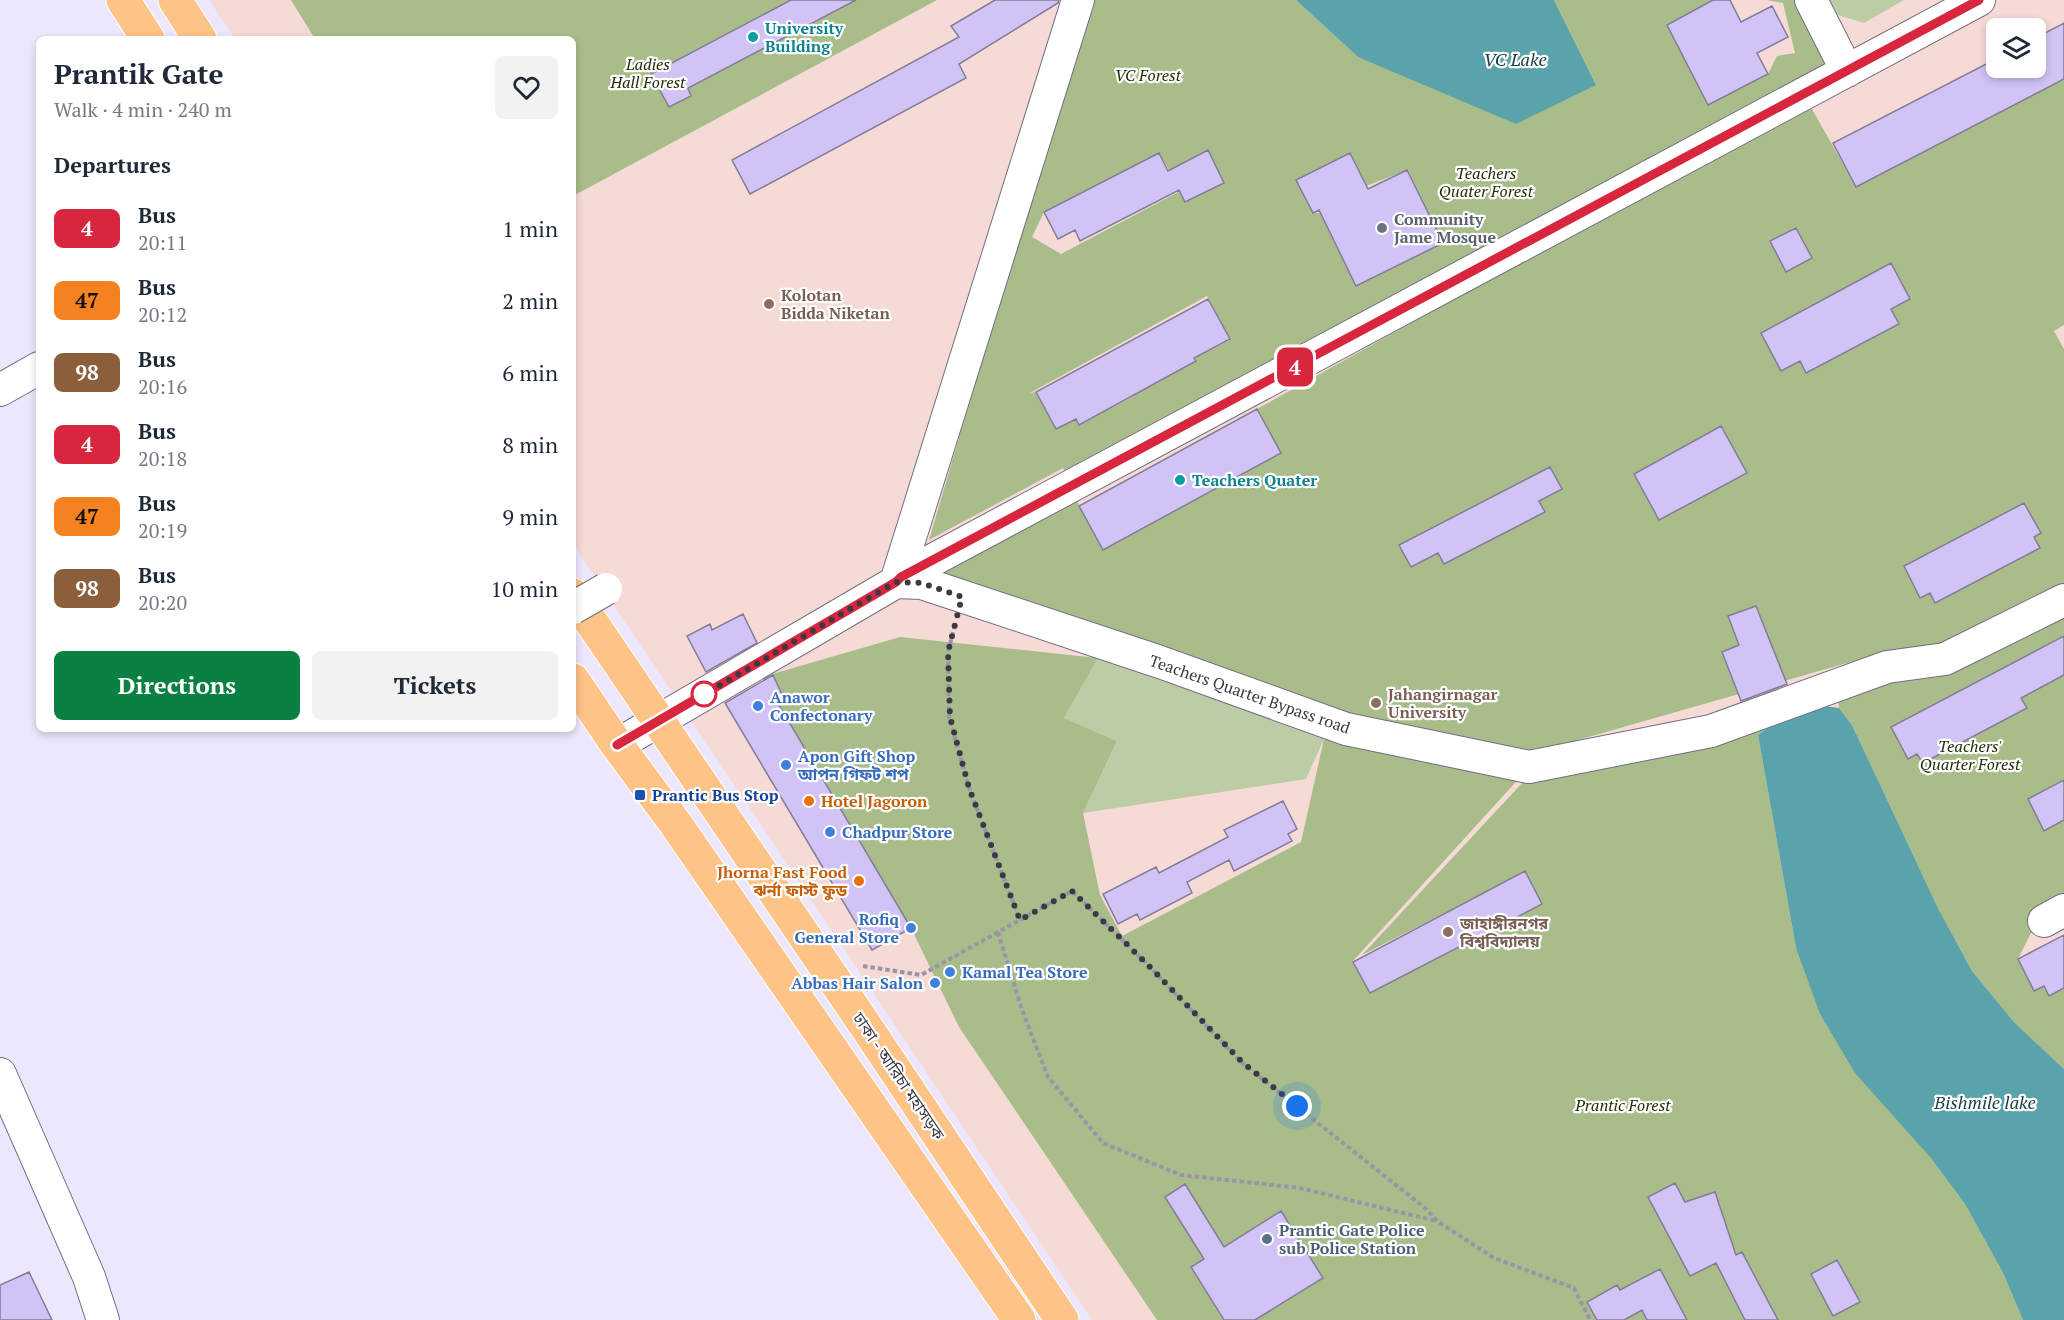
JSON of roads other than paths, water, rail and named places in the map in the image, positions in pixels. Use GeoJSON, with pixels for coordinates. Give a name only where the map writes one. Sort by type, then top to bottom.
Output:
{"type":"FeatureCollection","features":[{"type":"Feature","properties":{"kind":"highway"},"geometry":{"type":"LineString","coordinates":[[123,0],[146,36]]}},
{"type":"Feature","properties":{"kind":"highway"},"geometry":{"type":"LineString","coordinates":[[175,0],[198,36]]}},
{"type":"Feature","properties":{"kind":"highway","name":"ঢাকা - আরিচা মহাসড়ক"},"geometry":{"type":"LineString","coordinates":[[576,600],[867,1028],[1062,1320]]}},
{"type":"Feature","properties":{"kind":"highway"},"geometry":{"type":"LineString","coordinates":[[576,684],[617,745],[675,823],[1019,1320]]}},
{"type":"Feature","properties":{"kind":"street"},"geometry":{"type":"LineString","coordinates":[[896,582],[1078,0]]}},
{"type":"Feature","properties":{"kind":"street"},"geometry":{"type":"LineString","coordinates":[[1811,0],[1847,71]]}},
{"type":"Feature","properties":{"kind":"street"},"geometry":{"type":"LineString","coordinates":[[617,745],[901,577],[1979,0]]}},
{"type":"Feature","properties":{"kind":"street"},"geometry":{"type":"LineString","coordinates":[[0,390],[36,370]]}},
{"type":"Feature","properties":{"kind":"street","name":"Teachers Quarter Bypass road"},"geometry":{"type":"LineString","coordinates":[[896,582],[922,583],[1160,662],[1346,729],[1529,767],[1712,731],[1887,667],[1945,659],[2058,603]]}},
{"type":"Feature","properties":{"kind":"street"},"geometry":{"type":"LineString","coordinates":[[576,606],[606,589]]}},
{"type":"Feature","properties":{"kind":"street"},"geometry":{"type":"LineString","coordinates":[[0,1074],[89,1277],[104,1320]]}},
{"type":"Feature","properties":{"kind":"water","name":"VC Lake"},"geometry":{"type":"Polygon","coordinates":[[[1296,0],[1554,0],[1596,85],[1516,124],[1358,57],[1296,0]]]}},
{"type":"Feature","properties":{"kind":"water","name":"Bishmile lake"},"geometry":{"type":"Polygon","coordinates":[[[1824,706],[1839,708],[1852,725],[1938,908],[1972,971],[2014,1022],[2064,1069],[2064,1320],[2023,1320],[2003,1273],[1965,1204],[1930,1157],[1855,1073],[1820,1014],[1796,948],[1758,735],[1772,725],[1824,706]]]}},
{"type":"Feature","properties":{"kind":"place","name":"University Building"},"geometry":{"type":"Point","coordinates":[753,37]}},
{"type":"Feature","properties":{"kind":"place","name":"Community Jame Mosque"},"geometry":{"type":"Point","coordinates":[1382,228]}},
{"type":"Feature","properties":{"kind":"place","name":"Kolotan Bidda Niketan"},"geometry":{"type":"Point","coordinates":[769,304]}},
{"type":"Feature","properties":{"kind":"place","name":"Teachers Quater"},"geometry":{"type":"Point","coordinates":[1180,480]}},
{"type":"Feature","properties":{"kind":"place","name":"Jahangirnagar University"},"geometry":{"type":"Point","coordinates":[1376,703]}},
{"type":"Feature","properties":{"kind":"place","name":"Anawor Confectonary"},"geometry":{"type":"Point","coordinates":[758,706]}},
{"type":"Feature","properties":{"kind":"place","name":"Apon Gift Shop আপন গিফট শপ"},"geometry":{"type":"Point","coordinates":[786,765]}},
{"type":"Feature","properties":{"kind":"place","name":"Prantic Bus Stop"},"geometry":{"type":"Point","coordinates":[640,795]}},
{"type":"Feature","properties":{"kind":"place","name":"Hotel Jagoron"},"geometry":{"type":"Point","coordinates":[809,801]}},
{"type":"Feature","properties":{"kind":"place","name":"Chadpur Store"},"geometry":{"type":"Point","coordinates":[830,832]}},
{"type":"Feature","properties":{"kind":"place","name":"Jhorna Fast Food ঝর্না ফাস্ট ফুড"},"geometry":{"type":"Point","coordinates":[859,881]}},
{"type":"Feature","properties":{"kind":"place","name":"Rofiq General Store"},"geometry":{"type":"Point","coordinates":[911,928]}},
{"type":"Feature","properties":{"kind":"place","name":"জাহাঙ্গীরনগর বিশ্ববিদ্যালয়"},"geometry":{"type":"Point","coordinates":[1448,932]}},
{"type":"Feature","properties":{"kind":"place","name":"Kamal Tea Store"},"geometry":{"type":"Point","coordinates":[950,972]}},
{"type":"Feature","properties":{"kind":"place","name":"Abbas Hair Salon"},"geometry":{"type":"Point","coordinates":[935,983]}},
{"type":"Feature","properties":{"kind":"place","name":"Prantic Gate Police sub Police Station"},"geometry":{"type":"Point","coordinates":[1267,1239]}},
{"type":"Feature","properties":{"kind":"park label","name":"Ladies Hall Forest"},"geometry":{"type":"Point","coordinates":[648,73]}},
{"type":"Feature","properties":{"kind":"park label","name":"VC Forest"},"geometry":{"type":"Point","coordinates":[1148,75]}},
{"type":"Feature","properties":{"kind":"park label","name":"Teachers Quater Forest"},"geometry":{"type":"Point","coordinates":[1486,182]}},
{"type":"Feature","properties":{"kind":"park label","name":"Teachers' Quarter Forest"},"geometry":{"type":"Point","coordinates":[1970,755]}},
{"type":"Feature","properties":{"kind":"park label","name":"Prantic Forest"},"geometry":{"type":"Point","coordinates":[1623,1105]}}]}
